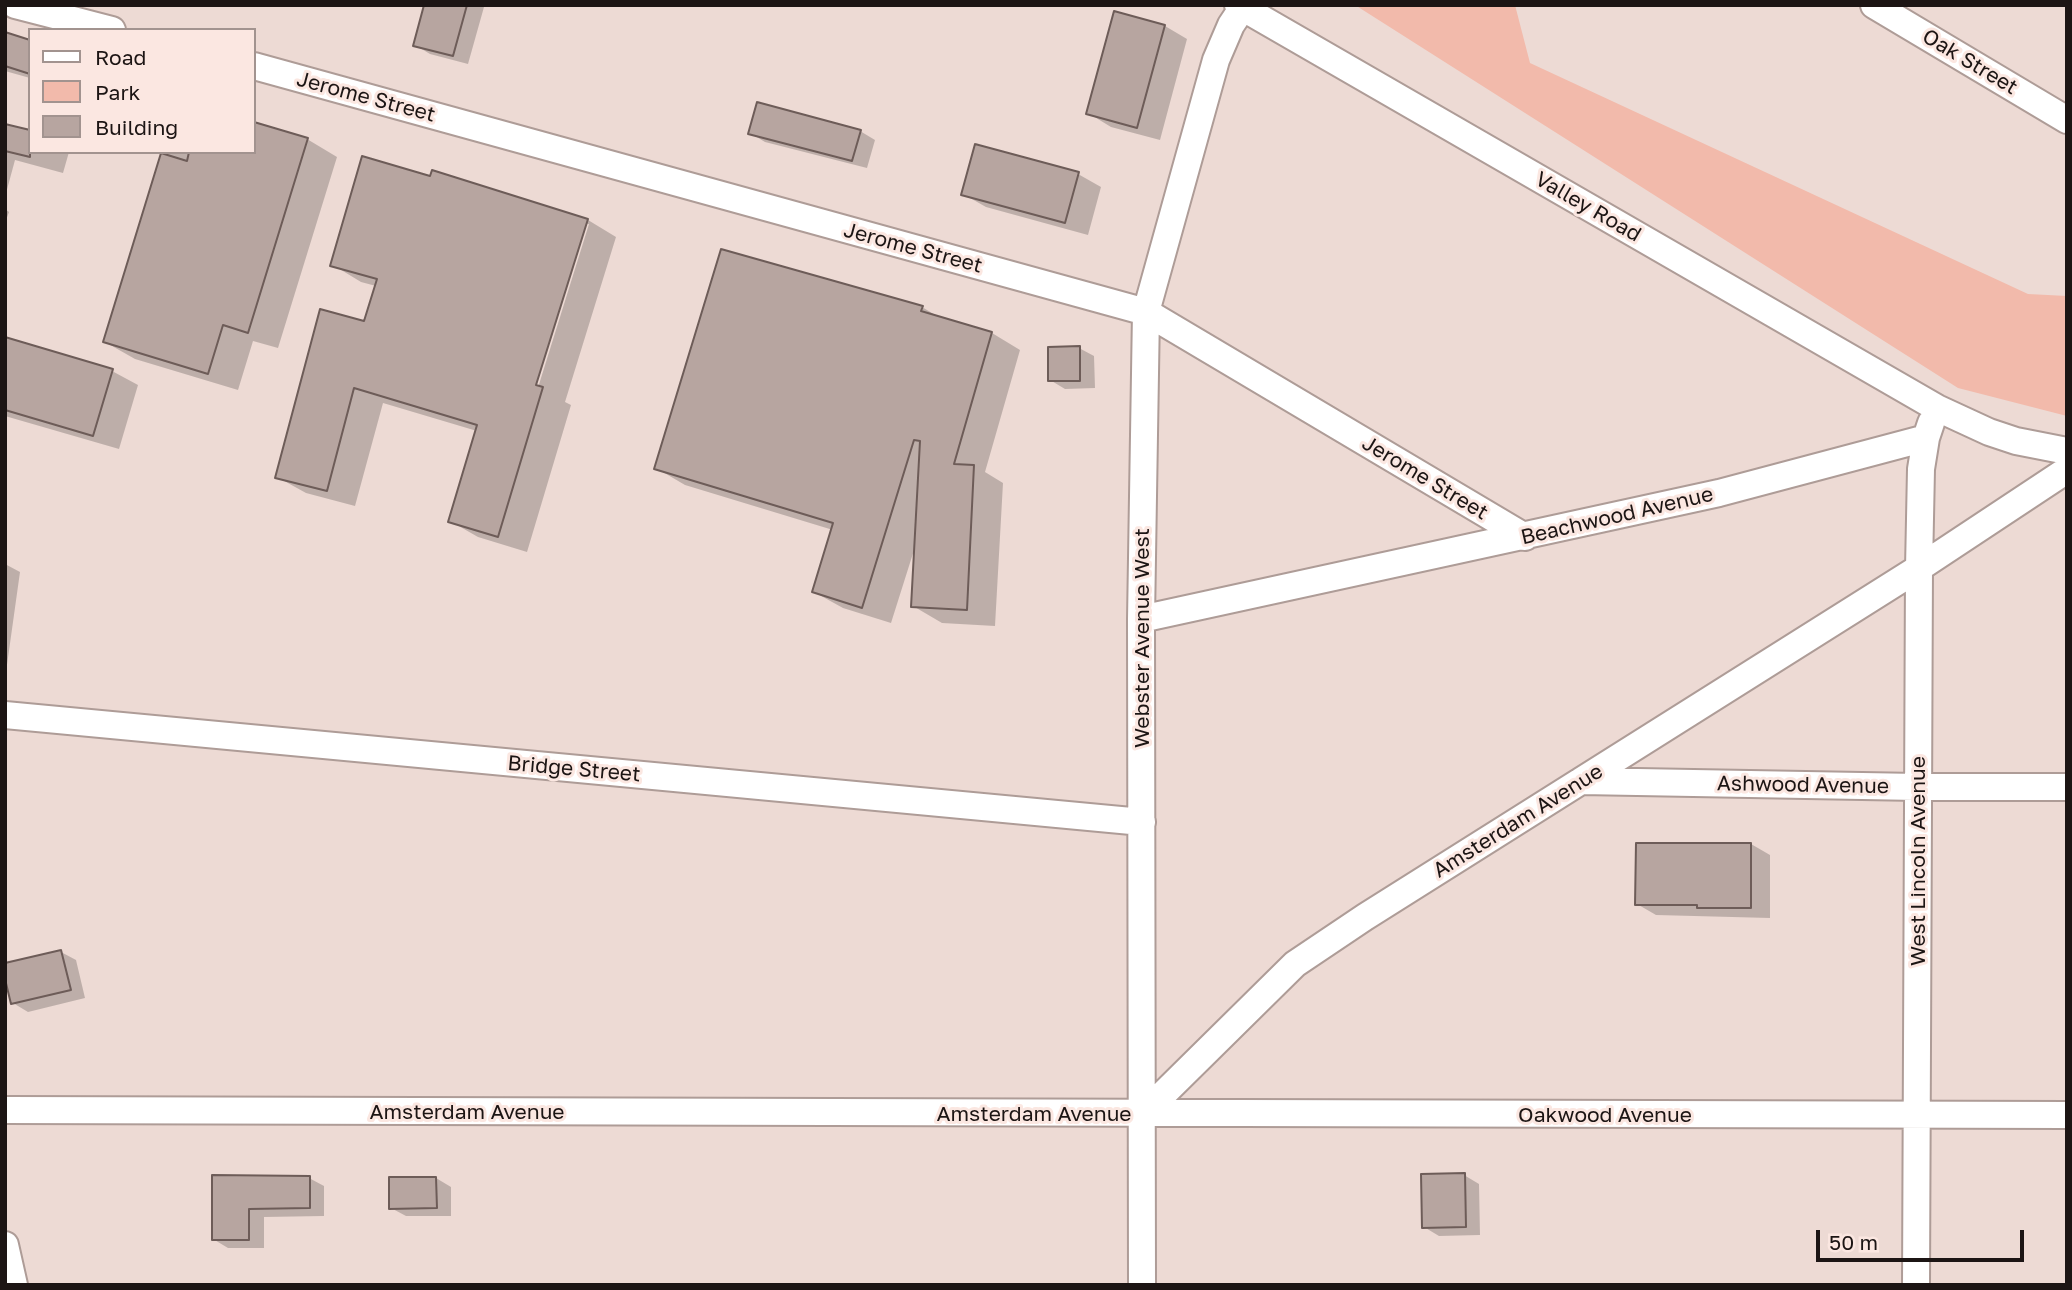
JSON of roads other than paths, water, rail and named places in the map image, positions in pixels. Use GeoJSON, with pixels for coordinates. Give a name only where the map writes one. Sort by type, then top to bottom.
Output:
{"type":"FeatureCollection","features":[{"type":"Feature","properties":{"kind":"street"},"geometry":{"type":"LineString","coordinates":[[15,5],[104,28]]}},
{"type":"Feature","properties":{"kind":"street","name":"Oak Street"},"geometry":{"type":"LineString","coordinates":[[1874,5],[2067,120]]}},
{"type":"Feature","properties":{"kind":"street","name":"Webster Avenue West"},"geometry":{"type":"LineString","coordinates":[[1142,1285],[1141,619],[1146,312],[1216,60],[1241,6]]}},
{"type":"Feature","properties":{"kind":"street","name":"Valley Road"},"geometry":{"type":"LineString","coordinates":[[1241,6],[1937,408]]}},
{"type":"Feature","properties":{"kind":"street","name":"Jerome Street"},"geometry":{"type":"LineString","coordinates":[[256,67],[1146,312],[1525,537]]}},
{"type":"Feature","properties":{"kind":"street"},"geometry":{"type":"LineString","coordinates":[[1926,438],[1937,408],[2003,437],[2067,451]]}},
{"type":"Feature","properties":{"kind":"street","name":"Beachwood Avenue"},"geometry":{"type":"LineString","coordinates":[[1141,619],[1719,493],[1926,438]]}},
{"type":"Feature","properties":{"kind":"street","name":"West Lincoln Avenue"},"geometry":{"type":"LineString","coordinates":[[1916,1285],[1919,568],[1922,469],[1926,438]]}},
{"type":"Feature","properties":{"kind":"street","name":"Amsterdam Avenue"},"geometry":{"type":"LineString","coordinates":[[5,1111],[1143,1114],[1295,964],[1919,568],[2067,470]]}},
{"type":"Feature","properties":{"kind":"street","name":"Bridge Street"},"geometry":{"type":"LineString","coordinates":[[5,715],[1142,822]]}},
{"type":"Feature","properties":{"kind":"street","name":"Ashwood Avenue"},"geometry":{"type":"LineString","coordinates":[[1581,781],[2067,787]]}},
{"type":"Feature","properties":{"kind":"street","name":"Oakwood Avenue"},"geometry":{"type":"LineString","coordinates":[[1143,1114],[2067,1115]]}},
{"type":"Feature","properties":{"kind":"street"},"geometry":{"type":"LineString","coordinates":[[5,1245],[14,1285]]}}]}
